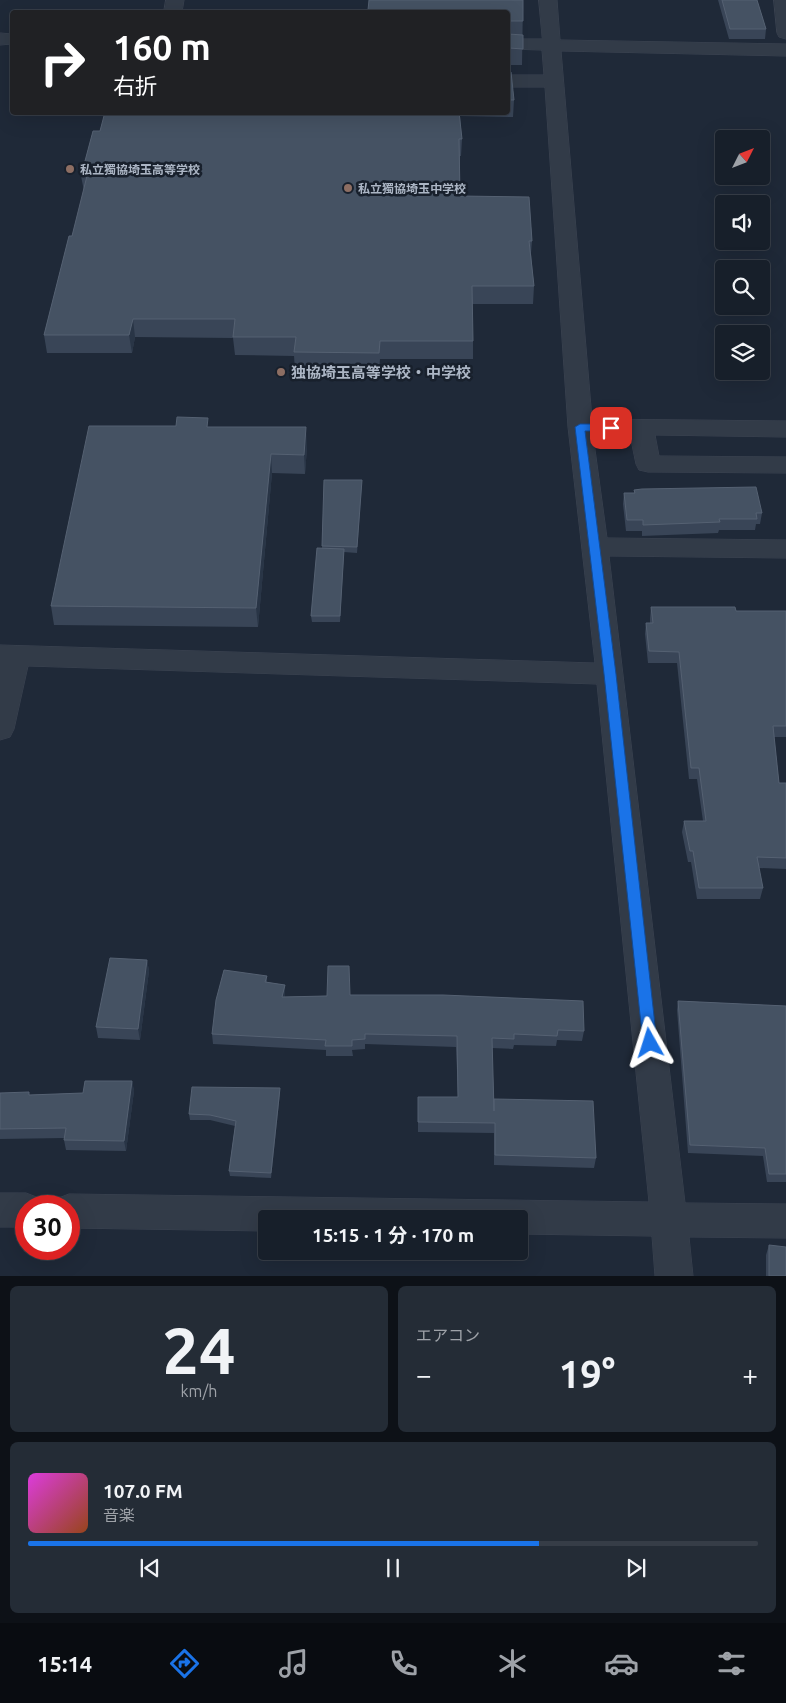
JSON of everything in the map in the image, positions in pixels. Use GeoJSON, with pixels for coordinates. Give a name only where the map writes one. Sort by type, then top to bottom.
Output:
{"type":"FeatureCollection","features":[{"type":"Feature","properties":{"kind":"street"},"geometry":{"type":"LineString","coordinates":[[548,0],[580,427],[610,674],[670,1218],[674,1276]]}},
{"type":"Feature","properties":{"kind":"street"},"geometry":{"type":"LineString","coordinates":[[783,0],[786,33]]}},
{"type":"Feature","properties":{"kind":"street"},"geometry":{"type":"LineString","coordinates":[[510,44],[786,50]]}},
{"type":"Feature","properties":{"kind":"street"},"geometry":{"type":"LineString","coordinates":[[510,81],[555,81]]}},
{"type":"Feature","properties":{"kind":"street"},"geometry":{"type":"LineString","coordinates":[[580,427],[786,430]]}},
{"type":"Feature","properties":{"kind":"street"},"geometry":{"type":"LineString","coordinates":[[641,428],[648,464],[786,466]]}},
{"type":"Feature","properties":{"kind":"street"},"geometry":{"type":"LineString","coordinates":[[594,547],[786,549]]}},
{"type":"Feature","properties":{"kind":"street"},"geometry":{"type":"LineString","coordinates":[[0,729],[8,655],[610,674]]}},
{"type":"Feature","properties":{"kind":"street"},"geometry":{"type":"LineString","coordinates":[[0,1210],[15,1210]]}},
{"type":"Feature","properties":{"kind":"street"},"geometry":{"type":"LineString","coordinates":[[80,1211],[786,1220]]}},
{"type":"Feature","properties":{"kind":"building"},"geometry":{"type":"Polygon","coordinates":[[[369,0],[523,0],[523,21],[510,21],[510,10],[368,10],[369,0]]]}},
{"type":"Feature","properties":{"kind":"building"},"geometry":{"type":"Polygon","coordinates":[[[722,0],[757,0],[766,29],[730,29],[722,0]]]}},
{"type":"Feature","properties":{"kind":"building"},"geometry":{"type":"Polygon","coordinates":[[[510,34],[523,35],[523,49],[510,48],[510,34]]]}},
{"type":"Feature","properties":{"kind":"building"},"geometry":{"type":"Polygon","coordinates":[[[510,71],[511,72],[514,100],[510,100],[510,71]]]}},
{"type":"Feature","properties":{"kind":"building"},"geometry":{"type":"Polygon","coordinates":[[[104,115],[459,115],[462,139],[459,139],[460,196],[529,197],[532,241],[529,241],[534,286],[472,286],[473,341],[380,341],[379,353],[294,352],[296,337],[233,337],[235,319],[133,319],[129,335],[44,335],[69,236],[72,236],[87,176],[81,176],[93,131],[100,131],[104,115]]]}},
{"type":"Feature","properties":{"kind":"building"},"geometry":{"type":"Polygon","coordinates":[[[177,417],[208,418],[207,427],[306,427],[304,455],[271,454],[256,608],[51,606],[89,426],[176,426],[177,417]]]}},
{"type":"Feature","properties":{"kind":"building"},"geometry":{"type":"Polygon","coordinates":[[[324,480],[362,480],[357,547],[322,546],[324,480]]]}},
{"type":"Feature","properties":{"kind":"building"},"geometry":{"type":"Polygon","coordinates":[[[756,487],[762,513],[756,513],[757,519],[719,519],[720,522],[643,525],[643,520],[627,520],[624,493],[635,493],[634,490],[756,487]]]}},
{"type":"Feature","properties":{"kind":"building"},"geometry":{"type":"Polygon","coordinates":[[[317,548],[344,549],[340,616],[311,616],[317,548]]]}},
{"type":"Feature","properties":{"kind":"building"},"geometry":{"type":"Polygon","coordinates":[[[651,607],[735,607],[736,611],[786,611],[786,726],[773,726],[779,783],[786,783],[786,858],[757,857],[763,888],[699,888],[693,851],[690,851],[684,821],[706,821],[699,768],[691,768],[679,652],[649,651],[646,623],[653,623],[651,607]]]}},
{"type":"Feature","properties":{"kind":"building"},"geometry":{"type":"Polygon","coordinates":[[[110,958],[147,960],[138,1029],[96,1027],[110,958]]]}},
{"type":"Feature","properties":{"kind":"building"},"geometry":{"type":"Polygon","coordinates":[[[328,966],[349,966],[350,995],[443,995],[583,1001],[584,1031],[558,1030],[557,1036],[514,1034],[514,1039],[492,1038],[494,1111],[494,1099],[593,1101],[596,1158],[495,1155],[495,1123],[418,1122],[418,1097],[458,1097],[457,1036],[365,1034],[365,1039],[352,1040],[352,1046],[325,1046],[326,1040],[212,1034],[216,1000],[224,970],[267,976],[265,982],[285,985],[282,997],[327,996],[328,966]]]}},
{"type":"Feature","properties":{"kind":"building"},"geometry":{"type":"Polygon","coordinates":[[[678,1001],[786,1006],[786,1174],[769,1174],[765,1148],[690,1145],[678,1001]]]}},
{"type":"Feature","properties":{"kind":"building"},"geometry":{"type":"Polygon","coordinates":[[[85,1081],[132,1081],[124,1141],[64,1140],[66,1128],[0,1129],[0,1093],[29,1092],[29,1095],[83,1093],[85,1081]]]}},
{"type":"Feature","properties":{"kind":"building"},"geometry":{"type":"Polygon","coordinates":[[[192,1087],[280,1088],[271,1173],[229,1171],[236,1121],[210,1115],[189,1114],[192,1087]]]}},
{"type":"Feature","properties":{"kind":"building"},"geometry":{"type":"Polygon","coordinates":[[[769,1245],[786,1247],[786,1276],[769,1276],[769,1245]]]}},
{"type":"Feature","properties":{"kind":"place","name":"私立獨協埼玉高等学校"},"geometry":{"type":"Point","coordinates":[70,169]}},
{"type":"Feature","properties":{"kind":"place","name":"私立獨協埼玉中学校"},"geometry":{"type":"Point","coordinates":[348,188]}},
{"type":"Feature","properties":{"kind":"place","name":"独協埼玉高等学校・中学校"},"geometry":{"type":"Point","coordinates":[281,372]}},
{"type":"Feature","properties":{"kind":"route"},"geometry":{"type":"LineString","coordinates":[[611,428],[580,427],[610,674],[650,1043]]}}]}
